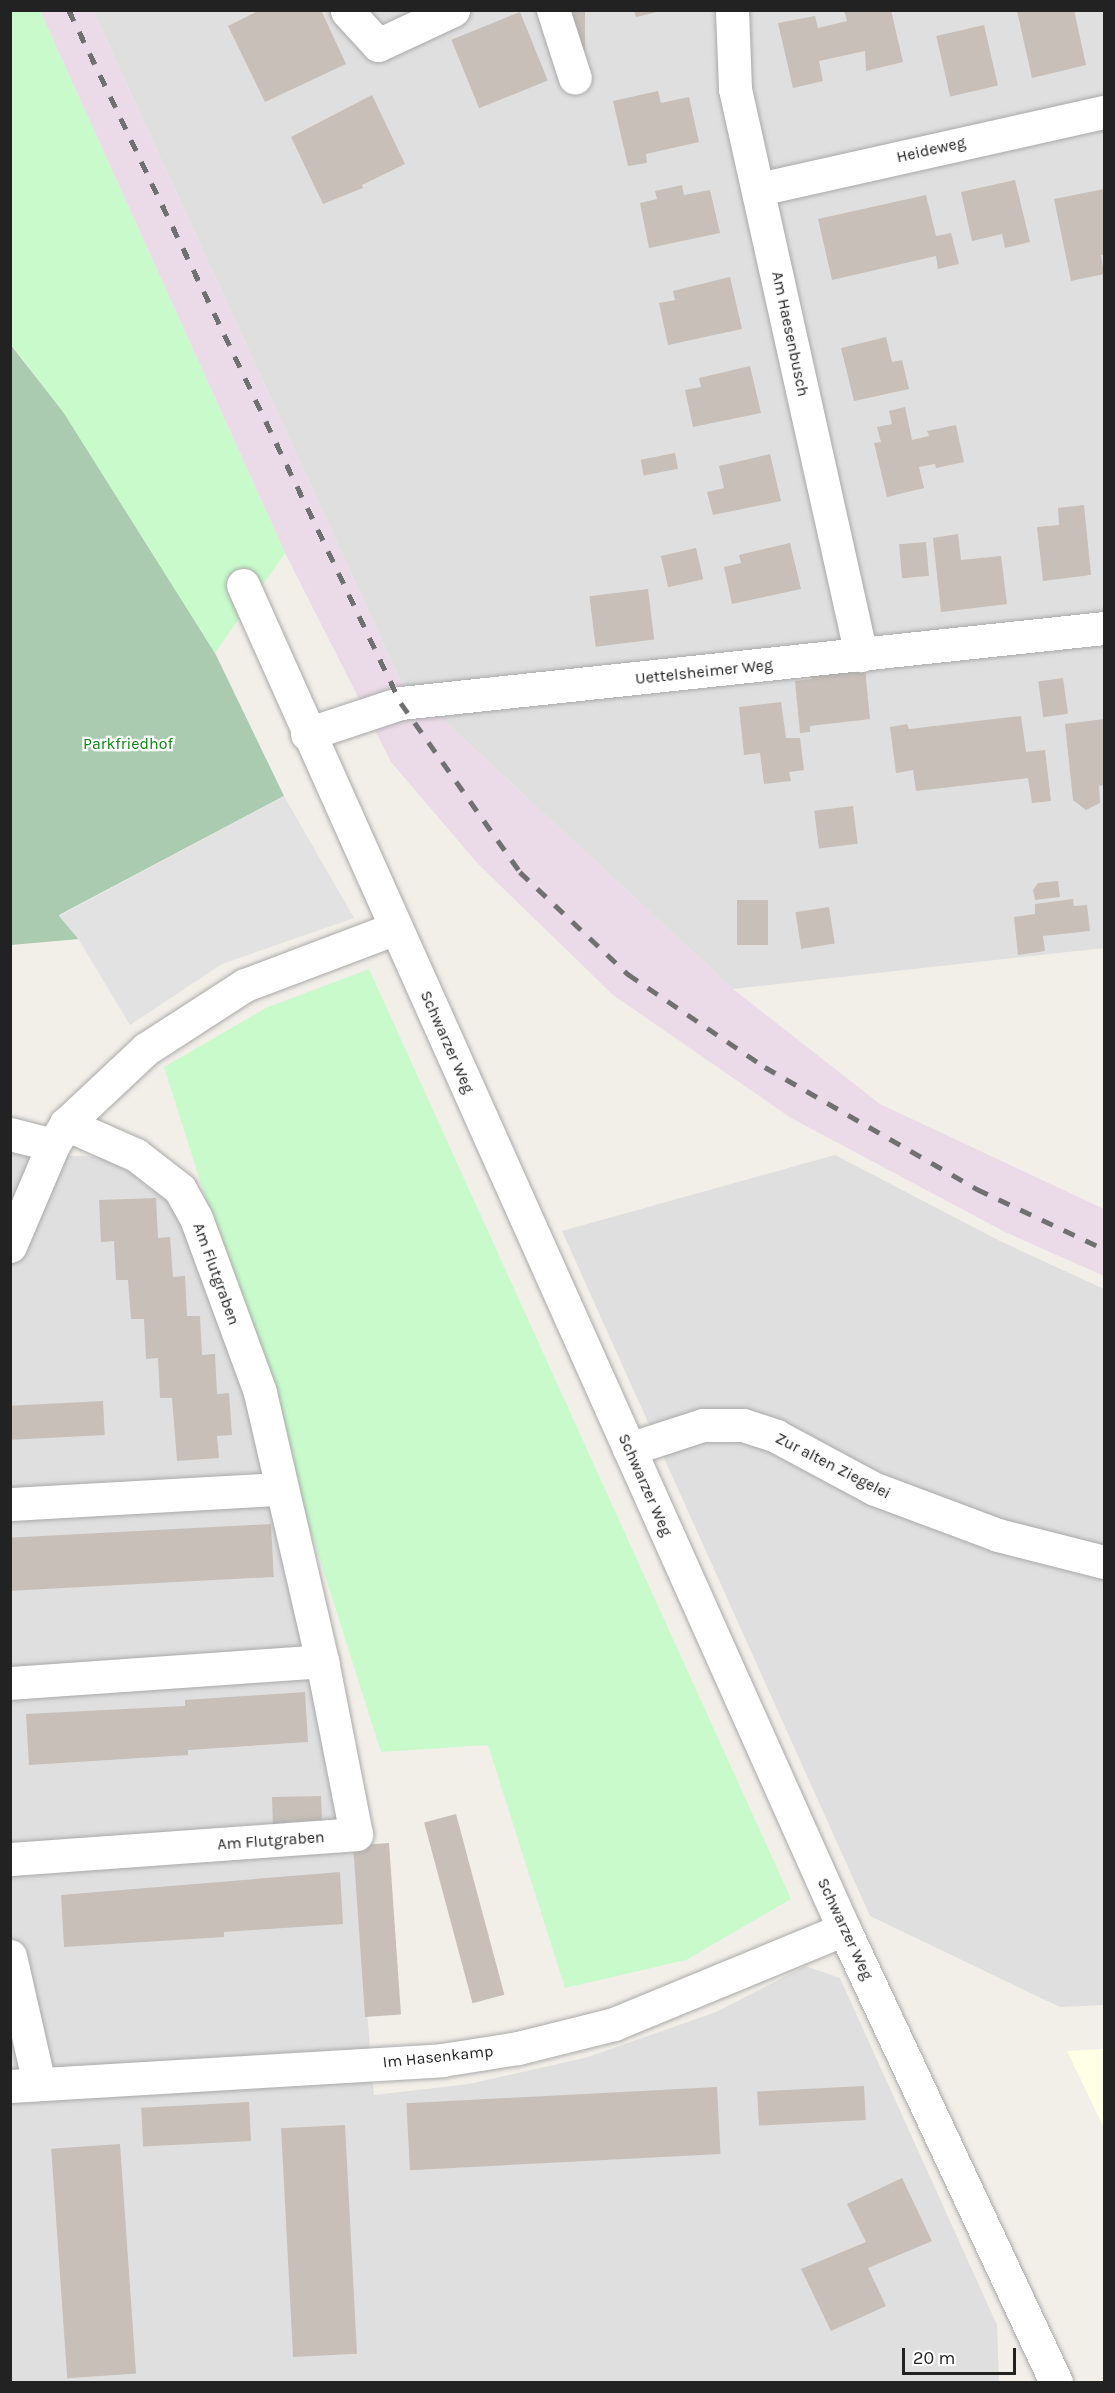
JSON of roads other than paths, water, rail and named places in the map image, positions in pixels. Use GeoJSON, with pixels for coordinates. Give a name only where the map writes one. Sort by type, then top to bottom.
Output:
{"type":"FeatureCollection","features":[{"type":"Feature","properties":{"kind":"street"},"geometry":{"type":"LineString","coordinates":[[348,10],[378,45],[453,10]]}},
{"type":"Feature","properties":{"kind":"street"},"geometry":{"type":"LineString","coordinates":[[553,10],[575,78]]}},
{"type":"Feature","properties":{"kind":"street","name":"Am Haesenbusch"},"geometry":{"type":"LineString","coordinates":[[732,10],[735,89],[861,656]]}},
{"type":"Feature","properties":{"kind":"street","name":"Heideweg"},"geometry":{"type":"LineString","coordinates":[[759,189],[1104,112]]}},
{"type":"Feature","properties":{"kind":"street","name":"Schwarzer Weg"},"geometry":{"type":"LineString","coordinates":[[243,585],[307,734],[844,1929],[1056,2382]]}},
{"type":"Feature","properties":{"kind":"street","name":"Uettelsheimer Weg"},"geometry":{"type":"LineString","coordinates":[[307,734],[401,704],[1104,628]]}},
{"type":"Feature","properties":{"kind":"street"},"geometry":{"type":"LineString","coordinates":[[10,1246],[59,1134],[146,1049],[245,985],[396,928]]}},
{"type":"Feature","properties":{"kind":"street","name":"Am Flutgraben"},"geometry":{"type":"LineString","coordinates":[[10,1134],[59,1134],[136,1155],[180,1189],[196,1218],[260,1392],[322,1661],[356,1834],[10,1859]]}},
{"type":"Feature","properties":{"kind":"street","name":"Zur alten Ziegelei"},"geometry":{"type":"LineString","coordinates":[[629,1449],[703,1425],[742,1425],[776,1436],[875,1489],[998,1535],[1104,1562]]}},
{"type":"Feature","properties":{"kind":"street"},"geometry":{"type":"LineString","coordinates":[[10,1504],[282,1489]]}},
{"type":"Feature","properties":{"kind":"street"},"geometry":{"type":"LineString","coordinates":[[10,1683],[322,1661]]}},
{"type":"Feature","properties":{"kind":"street","name":"Im Hasenkamp"},"geometry":{"type":"LineString","coordinates":[[25,2085],[430,2061],[518,2048],[614,2024],[844,1929]]}},
{"type":"Feature","properties":{"kind":"street"},"geometry":{"type":"LineString","coordinates":[[10,1956],[25,2085]]}},
{"type":"Feature","properties":{"kind":"railway"},"geometry":{"type":"LineString","coordinates":[[69,10],[401,703],[520,872],[628,974],[765,1067],[977,1189],[1104,1249]]}},
{"type":"Feature","properties":{"kind":"park label","name":"Parkfriedhof"},"geometry":{"type":"Point","coordinates":[128,744]}}]}
